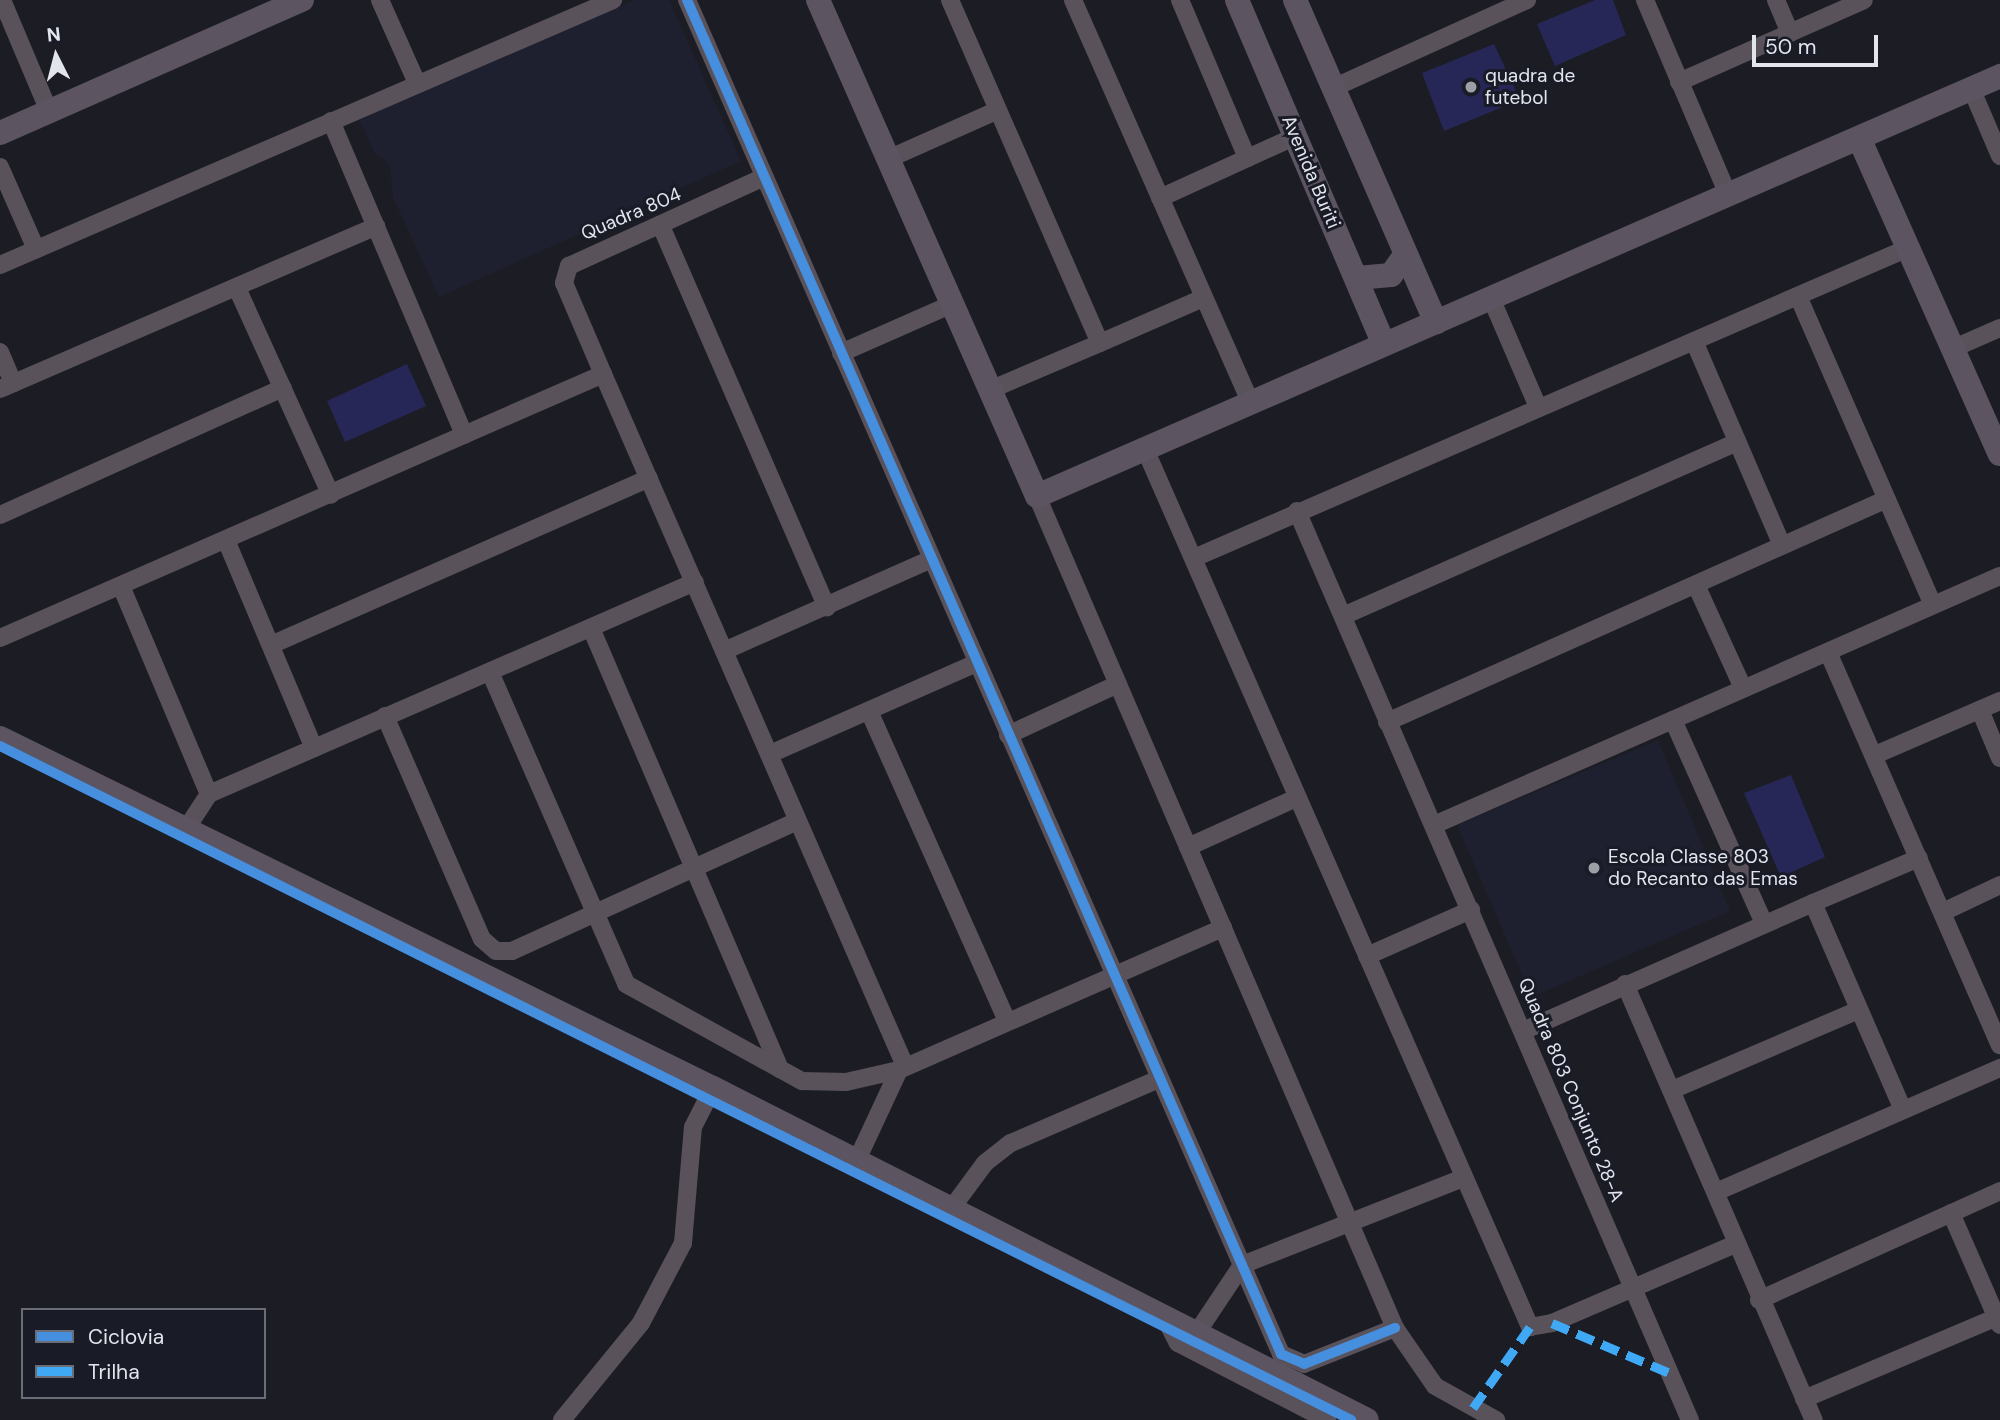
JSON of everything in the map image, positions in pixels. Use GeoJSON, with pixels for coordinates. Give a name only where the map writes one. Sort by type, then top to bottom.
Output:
{"type":"FeatureCollection","features":[{"type":"Feature","properties":{"kind":"street"},"geometry":{"type":"LineString","coordinates":[[2,0],[49,111]]}},
{"type":"Feature","properties":{"kind":"street"},"geometry":{"type":"LineString","coordinates":[[0,133],[302,0]]}},
{"type":"Feature","properties":{"kind":"street"},"geometry":{"type":"LineString","coordinates":[[380,0],[418,83]]}},
{"type":"Feature","properties":{"kind":"street"},"geometry":{"type":"LineString","coordinates":[[0,265],[613,0]]}},
{"type":"Feature","properties":{"kind":"street"},"geometry":{"type":"LineString","coordinates":[[687,0],[1159,1079],[1242,1265],[1292,1363],[1395,1328]]}},
{"type":"Feature","properties":{"kind":"street"},"geometry":{"type":"LineString","coordinates":[[818,0],[1037,496],[1395,1328],[1435,1386],[1496,1420]]}},
{"type":"Feature","properties":{"kind":"street"},"geometry":{"type":"LineString","coordinates":[[950,0],[1100,343]]}},
{"type":"Feature","properties":{"kind":"street"},"geometry":{"type":"LineString","coordinates":[[1073,0],[1251,403]]}},
{"type":"Feature","properties":{"kind":"street"},"geometry":{"type":"LineString","coordinates":[[1180,0],[1247,158]]}},
{"type":"Feature","properties":{"kind":"street","name":"Avenida Buriti"},"geometry":{"type":"LineString","coordinates":[[1237,0],[1384,344]]}},
{"type":"Feature","properties":{"kind":"street"},"geometry":{"type":"LineString","coordinates":[[1295,0],[1436,322]]}},
{"type":"Feature","properties":{"kind":"street"},"geometry":{"type":"LineString","coordinates":[[1645,0],[1728,195]]}},
{"type":"Feature","properties":{"kind":"street"},"geometry":{"type":"LineString","coordinates":[[1776,0],[1790,33]]}},
{"type":"Feature","properties":{"kind":"street"},"geometry":{"type":"LineString","coordinates":[[1679,82],[1864,0]]}},
{"type":"Feature","properties":{"kind":"street"},"geometry":{"type":"LineString","coordinates":[[1333,88],[1519,2]]}},
{"type":"Feature","properties":{"kind":"street"},"geometry":{"type":"LineString","coordinates":[[1037,496],[2000,76]]}},
{"type":"Feature","properties":{"kind":"street"},"geometry":{"type":"LineString","coordinates":[[1971,88],[2000,156]]}},
{"type":"Feature","properties":{"kind":"street"},"geometry":{"type":"LineString","coordinates":[[888,159],[998,110]]}},
{"type":"Feature","properties":{"kind":"street"},"geometry":{"type":"LineString","coordinates":[[331,121],[464,435]]}},
{"type":"Feature","properties":{"kind":"street"},"geometry":{"type":"LineString","coordinates":[[1160,198],[1296,136]]}},
{"type":"Feature","properties":{"kind":"street"},"geometry":{"type":"LineString","coordinates":[[1858,138],[2000,454]]}},
{"type":"Feature","properties":{"kind":"street"},"geometry":{"type":"LineString","coordinates":[[0,167],[36,249]]}},
{"type":"Feature","properties":{"kind":"street","name":"Quadra 804"},"geometry":{"type":"LineString","coordinates":[[603,374],[566,274],[574,261],[661,226],[764,177]]}},
{"type":"Feature","properties":{"kind":"street"},"geometry":{"type":"LineString","coordinates":[[0,352],[7,386],[376,226]]}},
{"type":"Feature","properties":{"kind":"street"},"geometry":{"type":"LineString","coordinates":[[661,226],[827,607]]}},
{"type":"Feature","properties":{"kind":"street"},"geometry":{"type":"LineString","coordinates":[[1194,558],[1908,248]]}},
{"type":"Feature","properties":{"kind":"street"},"geometry":{"type":"LineString","coordinates":[[1357,278],[1391,275],[1405,255]]}},
{"type":"Feature","properties":{"kind":"street"},"geometry":{"type":"LineString","coordinates":[[237,288],[331,495]]}},
{"type":"Feature","properties":{"kind":"street"},"geometry":{"type":"LineString","coordinates":[[1798,296],[1933,606]]}},
{"type":"Feature","properties":{"kind":"street"},"geometry":{"type":"LineString","coordinates":[[990,390],[1203,298]]}},
{"type":"Feature","properties":{"kind":"street"},"geometry":{"type":"LineString","coordinates":[[1491,298],[1538,407]]}},
{"type":"Feature","properties":{"kind":"street"},"geometry":{"type":"LineString","coordinates":[[841,353],[952,304]]}},
{"type":"Feature","properties":{"kind":"street"},"geometry":{"type":"LineString","coordinates":[[1954,348],[2000,328]]}},
{"type":"Feature","properties":{"kind":"street"},"geometry":{"type":"LineString","coordinates":[[1694,341],[1782,545]]}},
{"type":"Feature","properties":{"kind":"street"},"geometry":{"type":"LineString","coordinates":[[1,636],[331,495],[603,374],[771,754],[902,1068],[857,1160]]}},
{"type":"Feature","properties":{"kind":"street"},"geometry":{"type":"LineString","coordinates":[[0,515],[283,388]]}},
{"type":"Feature","properties":{"kind":"street"},"geometry":{"type":"LineString","coordinates":[[1343,616],[1737,442]]}},
{"type":"Feature","properties":{"kind":"street"},"geometry":{"type":"LineString","coordinates":[[1145,449],[1462,1178],[1530,1327],[1634,1289],[1735,1244]]}},
{"type":"Feature","properties":{"kind":"street"},"geometry":{"type":"LineString","coordinates":[[271,645],[649,478]]}},
{"type":"Feature","properties":{"kind":"street"},"geometry":{"type":"LineString","coordinates":[[1387,722],[1887,499]]}},
{"type":"Feature","properties":{"kind":"street","name":"Quadra 803 Conjunto 28-A"},"geometry":{"type":"LineString","coordinates":[[1297,511],[1690,1420]]}},
{"type":"Feature","properties":{"kind":"street"},"geometry":{"type":"LineString","coordinates":[[226,540],[314,748]]}},
{"type":"Feature","properties":{"kind":"street"},"geometry":{"type":"LineString","coordinates":[[724,651],[932,559]]}},
{"type":"Feature","properties":{"kind":"street"},"geometry":{"type":"LineString","coordinates":[[1434,825],[2000,576]]}},
{"type":"Feature","properties":{"kind":"street"},"geometry":{"type":"LineString","coordinates":[[186,829],[209,794],[695,582]]}},
{"type":"Feature","properties":{"kind":"street"},"geometry":{"type":"LineString","coordinates":[[1696,585],[1743,688]]}},
{"type":"Feature","properties":{"kind":"street"},"geometry":{"type":"LineString","coordinates":[[121,586],[209,794]]}},
{"type":"Feature","properties":{"kind":"street"},"geometry":{"type":"LineString","coordinates":[[591,628],[780,1069]]}},
{"type":"Feature","properties":{"kind":"street"},"geometry":{"type":"LineString","coordinates":[[1828,652],[1943,912],[1993,1009],[2000,1045]]}},
{"type":"Feature","properties":{"kind":"street"},"geometry":{"type":"LineString","coordinates":[[771,754],[976,663]]}},
{"type":"Feature","properties":{"kind":"street"},"geometry":{"type":"LineString","coordinates":[[490,672],[619,972],[636,993],[780,1069],[821,1083],[902,1068],[1223,928]]}},
{"type":"Feature","properties":{"kind":"street"},"geometry":{"type":"LineString","coordinates":[[1008,735],[1118,684]]}},
{"type":"Feature","properties":{"kind":"street"},"geometry":{"type":"LineString","coordinates":[[1875,755],[2000,701]]}},
{"type":"Feature","properties":{"kind":"street"},"geometry":{"type":"LineString","coordinates":[[1979,710],[2000,758]]}},
{"type":"Feature","properties":{"kind":"street"},"geometry":{"type":"LineString","coordinates":[[869,711],[1007,1021]]}},
{"type":"Feature","properties":{"kind":"street"},"geometry":{"type":"LineString","coordinates":[[385,716],[491,948],[512,951],[695,870],[797,821]]}},
{"type":"Feature","properties":{"kind":"street"},"geometry":{"type":"LineString","coordinates":[[1673,720],[1764,923]]}},
{"type":"Feature","properties":{"kind":"street"},"geometry":{"type":"LineString","coordinates":[[0,738],[713,1088],[1367,1420]]}},
{"type":"Feature","properties":{"kind":"street"},"geometry":{"type":"LineString","coordinates":[[1188,846],[1296,798]]}},
{"type":"Feature","properties":{"kind":"street"},"geometry":{"type":"LineString","coordinates":[[1523,1031],[1764,923],[1919,858]]}},
{"type":"Feature","properties":{"kind":"street"},"geometry":{"type":"LineString","coordinates":[[1943,912],[2000,885]]}},
{"type":"Feature","properties":{"kind":"street"},"geometry":{"type":"LineString","coordinates":[[1813,903],[1903,1110]]}},
{"type":"Feature","properties":{"kind":"street"},"geometry":{"type":"LineString","coordinates":[[1367,956],[1471,910]]}},
{"type":"Feature","properties":{"kind":"street"},"geometry":{"type":"LineString","coordinates":[[1625,984],[1716,1192],[1759,1300],[1814,1420]]}},
{"type":"Feature","properties":{"kind":"street"},"geometry":{"type":"LineString","coordinates":[[1672,1090],[1859,1010]]}},
{"type":"Feature","properties":{"kind":"street"},"geometry":{"type":"LineString","coordinates":[[1716,1192],[2000,1068]]}},
{"type":"Feature","properties":{"kind":"street"},"geometry":{"type":"LineString","coordinates":[[951,1209],[985,1163],[1011,1143],[1159,1079]]}},
{"type":"Feature","properties":{"kind":"street"},"geometry":{"type":"LineString","coordinates":[[562,1420],[641,1323],[683,1243],[693,1127],[713,1088]]}},
{"type":"Feature","properties":{"kind":"street"},"geometry":{"type":"LineString","coordinates":[[1196,1334],[1242,1265],[1462,1178]]}},
{"type":"Feature","properties":{"kind":"street"},"geometry":{"type":"LineString","coordinates":[[1759,1300],[2000,1191]]}},
{"type":"Feature","properties":{"kind":"street"},"geometry":{"type":"LineString","coordinates":[[1804,1399],[1998,1321],[1951,1213]]}},
{"type":"Feature","properties":{"kind":"street"},"geometry":{"type":"LineString","coordinates":[[1165,1318],[1178,1343],[1327,1420]]}},
{"type":"Feature","properties":{"kind":"shaded area"},"geometry":{"type":"Polygon","coordinates":[[[635,0],[669,0],[741,161],[439,297],[393,197],[390,165],[375,153],[359,119],[635,0]]]}},
{"type":"Feature","properties":{"kind":"shaded area"},"geometry":{"type":"Polygon","coordinates":[[[1595,0],[1613,0],[1626,35],[1555,66],[1537,24],[1595,0]]]}},
{"type":"Feature","properties":{"kind":"shaded area","name":"quadra de futebol"},"geometry":{"type":"Polygon","coordinates":[[[1494,44],[1520,100],[1444,131],[1422,73],[1494,44]]]}},
{"type":"Feature","properties":{"kind":"shaded area"},"geometry":{"type":"Polygon","coordinates":[[[407,364],[426,406],[345,442],[327,401],[407,364]]]}},
{"type":"Feature","properties":{"kind":"shaded area","name":"Escola Classe 803 do Recanto das Emas"},"geometry":{"type":"Polygon","coordinates":[[[1658,740],[1730,911],[1532,997],[1457,825],[1658,740]]]}},
{"type":"Feature","properties":{"kind":"shaded area"},"geometry":{"type":"Polygon","coordinates":[[[1791,775],[1825,857],[1781,877],[1744,793],[1791,775]]]}},
{"type":"Feature","properties":{"kind":"marked path"},"geometry":{"type":"LineString","coordinates":[[1552,1323],[1670,1373]]}},
{"type":"Feature","properties":{"kind":"marked path"},"geometry":{"type":"LineString","coordinates":[[1473,1408],[1530,1327]]}},
{"type":"Feature","properties":{"kind":"cycle path"},"geometry":{"type":"LineString","coordinates":[[687,0],[1281,1354],[1304,1364],[1395,1328]]}},
{"type":"Feature","properties":{"kind":"cycle path"},"geometry":{"type":"LineString","coordinates":[[0,746],[1351,1420]]}},
{"type":"Feature","properties":{"kind":"place","name":"quadra de futebol"},"geometry":{"type":"Point","coordinates":[1471,87]}},
{"type":"Feature","properties":{"kind":"place","name":"Escola Classe 803 do Recanto das Emas"},"geometry":{"type":"Point","coordinates":[1594,868]}}]}
